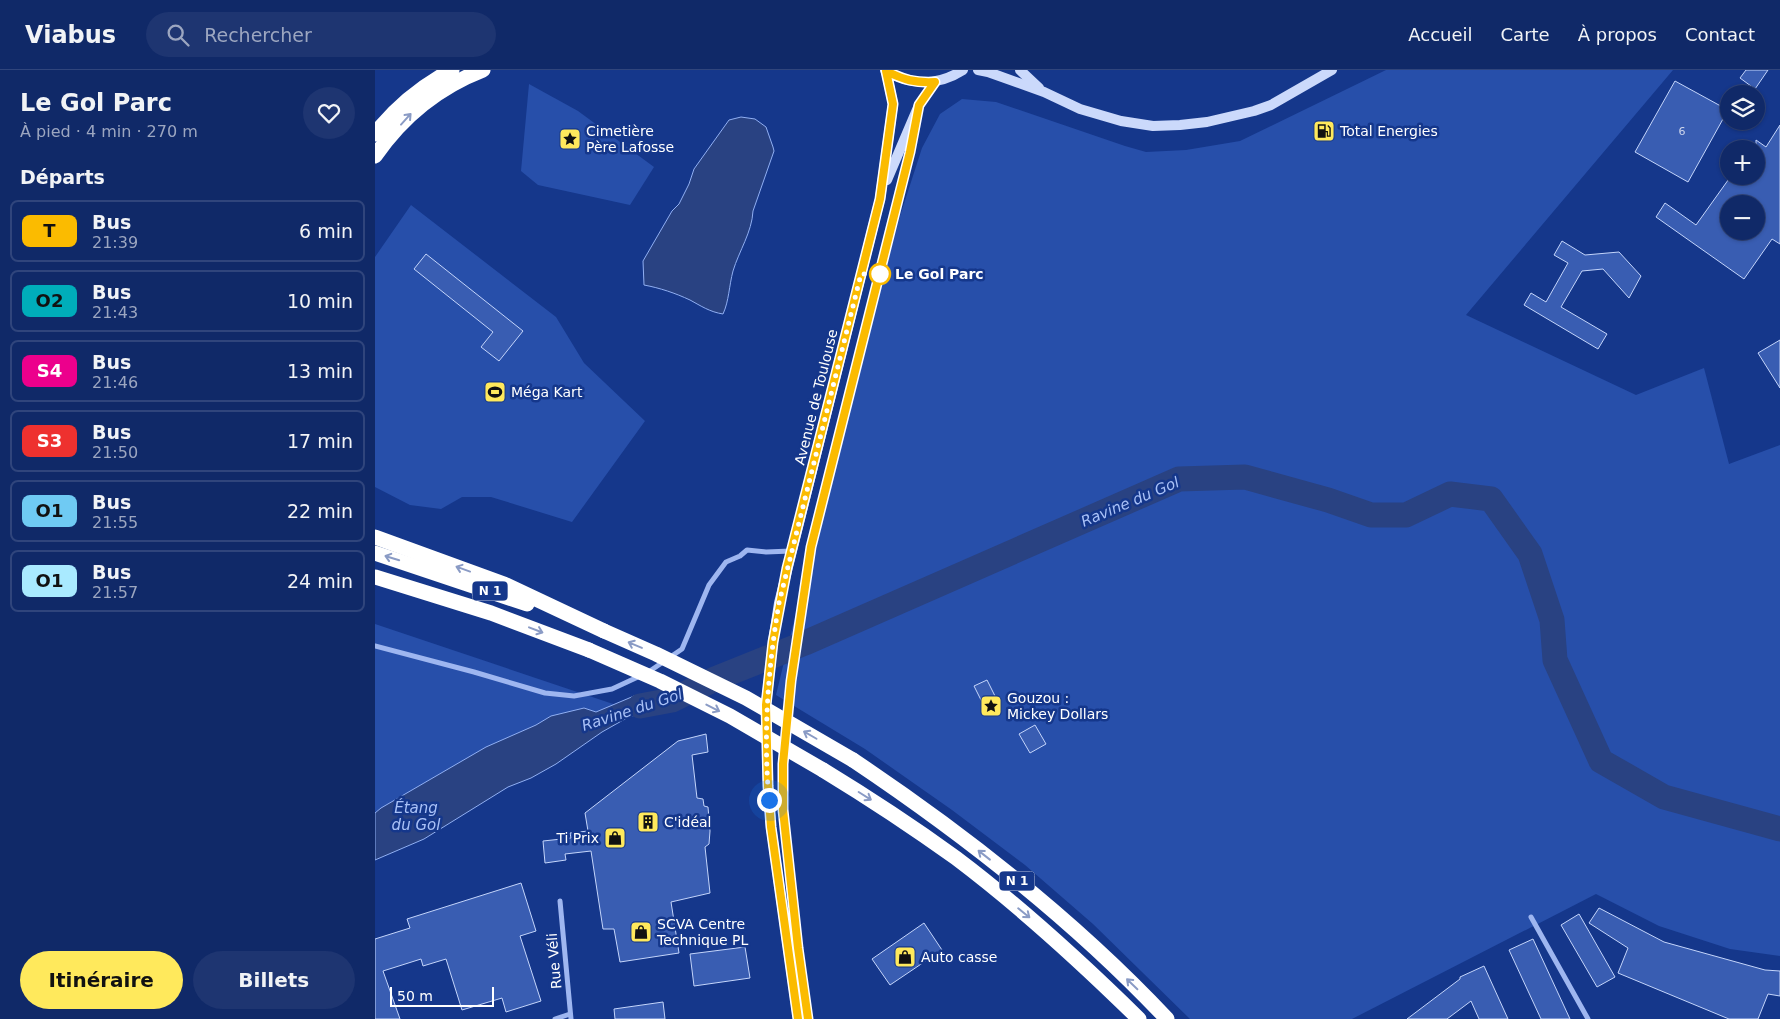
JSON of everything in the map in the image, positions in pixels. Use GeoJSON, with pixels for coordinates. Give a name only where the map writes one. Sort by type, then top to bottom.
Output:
{"type":"FeatureCollection","features":[{"type":"Feature","properties":{"kind":"highway"},"geometry":{"type":"LineString","coordinates":[[375,134],[400,106],[430,82],[452,70]]}},
{"type":"Feature","properties":{"kind":"highway"},"geometry":{"type":"LineString","coordinates":[[375,156],[412,112],[439,93],[483,70]]}},
{"type":"Feature","properties":{"kind":"highway"},"geometry":{"type":"LineString","coordinates":[[375,537],[504,584],[603,631]]}},
{"type":"Feature","properties":{"kind":"highway","name":"N 1"},"geometry":{"type":"LineString","coordinates":[[375,553],[603,631],[656,654],[746,698],[853,760],[949,827],[1040,900],[1119,971],[1167,1019]]}},
{"type":"Feature","properties":{"kind":"highway","name":"N 1"},"geometry":{"type":"LineString","coordinates":[[375,577],[491,613],[589,650],[660,681],[730,716],[884,808],[957,859],[1033,920],[1139,1019]]}},
{"type":"Feature","properties":{"kind":"main road"},"geometry":{"type":"LineString","coordinates":[[885,70],[901,79],[918,83],[935,82],[952,77],[963,70]]}},
{"type":"Feature","properties":{"kind":"main road","name":"Avenue de Toulouse"},"geometry":{"type":"LineString","coordinates":[[798,1019],[771,827],[766,705],[776,622],[791,551],[880,199],[893,104],[885,70]]}},
{"type":"Feature","properties":{"kind":"main road"},"geometry":{"type":"LineString","coordinates":[[978,70],[1044,92],[1080,109],[1121,121],[1153,126],[1207,122],[1254,111],[1271,104],[1332,70]]}},
{"type":"Feature","properties":{"kind":"main road"},"geometry":{"type":"LineString","coordinates":[[1020,70],[1044,92]]}},
{"type":"Feature","properties":{"kind":"main road","name":"Avenue de Toulouse"},"geometry":{"type":"LineString","coordinates":[[880,199],[919,105],[935,82]]}},
{"type":"Feature","properties":{"kind":"street"},"geometry":{"type":"LineString","coordinates":[[375,646],[474,672],[545,694],[574,696],[612,689],[653,670],[682,649],[709,585],[726,562],[740,556],[747,550],[766,552],[791,551]]}},
{"type":"Feature","properties":{"kind":"street","name":"Rue Véli"},"geometry":{"type":"LineString","coordinates":[[560,902],[570,1017]]}},
{"type":"Feature","properties":{"kind":"street"},"geometry":{"type":"LineString","coordinates":[[1531,917],[1588,1019]]}},
{"type":"Feature","properties":{"kind":"street"},"geometry":{"type":"LineString","coordinates":[[555,1019],[570,1017]]}},
{"type":"Feature","properties":{"kind":"shaded area"},"geometry":{"type":"Polygon","coordinates":[[[1386,70],[1673,70],[1466,315],[1636,395],[1704,368],[1729,464],[1780,445],[1780,956],[1730,949],[1659,926],[1596,894],[1352,1019],[1190,1019],[1093,924],[1025,865],[952,810],[865,749],[776,695],[817,526],[900,216],[922,148],[940,114],[962,99],[996,102],[1146,152],[1186,150],[1240,141],[1386,70]]]}},
{"type":"Feature","properties":{"kind":"shaded area","name":"Cimetière Père Lafosse"},"geometry":{"type":"Polygon","coordinates":[[[529,84],[578,111],[654,167],[630,205],[538,185],[521,171],[529,84]]]}},
{"type":"Feature","properties":{"kind":"shaded area","name":"Méga Kart"},"geometry":{"type":"Polygon","coordinates":[[[411,205],[556,317],[584,363],[645,421],[572,522],[491,497],[462,497],[441,509],[410,505],[375,487],[375,257],[411,205]]]}},
{"type":"Feature","properties":{"kind":"shaded area"},"geometry":{"type":"Polygon","coordinates":[[[375,624],[619,706],[375,812],[375,624]]]}},
{"type":"Feature","properties":{"kind":"water"},"geometry":{"type":"Polygon","coordinates":[[[741,117],[755,119],[766,127],[774,151],[753,211],[748,234],[733,271],[727,304],[723,314],[673,293],[644,285],[643,261],[672,211],[679,204],[694,169],[729,120],[741,117]]]}},
{"type":"Feature","properties":{"kind":"water","name":"Étang du Gol"},"geometry":{"type":"Polygon","coordinates":[[[634,696],[672,700],[625,719],[602,732],[556,764],[531,778],[508,787],[424,839],[375,860],[375,813],[381,808],[486,747],[536,725],[551,716],[584,708],[596,712],[634,696]]]}},
{"type":"Feature","properties":{"kind":"building"},"geometry":{"type":"Polygon","coordinates":[[[1746,70],[1768,70],[1758,85],[1750,85],[1740,78],[1746,70]]]}},
{"type":"Feature","properties":{"kind":"building"},"geometry":{"type":"Polygon","coordinates":[[[1675,81],[1720,106],[1720,124],[1688,182],[1635,152],[1675,81]]]}},
{"type":"Feature","properties":{"kind":"building"},"geometry":{"type":"Polygon","coordinates":[[[1780,125],[1780,244],[1772,239],[1744,279],[1656,217],[1665,203],[1696,225],[1725,185],[1765,185],[1765,146],[1780,125]]]}},
{"type":"Feature","properties":{"kind":"building"},"geometry":{"type":"Polygon","coordinates":[[[1562,241],[1585,255],[1619,252],[1641,276],[1629,298],[1603,269],[1582,271],[1561,307],[1607,334],[1598,349],[1524,305],[1531,293],[1546,302],[1568,263],[1554,255],[1562,241]]]}},
{"type":"Feature","properties":{"kind":"building"},"geometry":{"type":"Polygon","coordinates":[[[426,254],[523,331],[499,361],[481,347],[493,332],[414,269],[426,254]]]}},
{"type":"Feature","properties":{"kind":"building"},"geometry":{"type":"Polygon","coordinates":[[[1780,340],[1780,388],[1758,353],[1780,340]]]}},
{"type":"Feature","properties":{"kind":"building"},"geometry":{"type":"Polygon","coordinates":[[[987,680],[997,700],[984,706],[974,686],[987,680]]]}},
{"type":"Feature","properties":{"kind":"building"},"geometry":{"type":"Polygon","coordinates":[[[1035,725],[1046,744],[1030,753],[1019,734],[1035,725]]]}},
{"type":"Feature","properties":{"kind":"building","name":"C'idéal"},"geometry":{"type":"Polygon","coordinates":[[[706,734],[708,752],[692,755],[697,798],[703,799],[704,806],[708,807],[710,831],[709,844],[705,847],[710,893],[671,902],[679,953],[620,962],[614,929],[603,929],[591,851],[565,854],[566,860],[545,863],[543,841],[571,838],[570,833],[588,831],[585,813],[678,741],[706,734]]]}},
{"type":"Feature","properties":{"kind":"building"},"geometry":{"type":"Polygon","coordinates":[[[521,883],[536,931],[520,936],[541,1001],[506,1012],[502,998],[462,1010],[446,959],[423,966],[421,959],[383,971],[400,1019],[375,1019],[375,939],[410,928],[407,919],[521,883]]]}},
{"type":"Feature","properties":{"kind":"building"},"geometry":{"type":"Polygon","coordinates":[[[1599,908],[1664,942],[1765,970],[1780,971],[1780,996],[1768,994],[1758,1019],[1729,1019],[1618,973],[1628,948],[1589,923],[1599,908]]]}},
{"type":"Feature","properties":{"kind":"building"},"geometry":{"type":"Polygon","coordinates":[[[1579,914],[1615,977],[1597,987],[1561,925],[1579,914]]]}},
{"type":"Feature","properties":{"kind":"building"},"geometry":{"type":"Polygon","coordinates":[[[924,923],[942,950],[890,985],[872,959],[924,923]]]}},
{"type":"Feature","properties":{"kind":"building"},"geometry":{"type":"Polygon","coordinates":[[[1533,939],[1570,1019],[1541,1019],[1509,950],[1533,939]]]}},
{"type":"Feature","properties":{"kind":"building"},"geometry":{"type":"Polygon","coordinates":[[[745,947],[750,978],[694,986],[690,954],[745,947]]]}},
{"type":"Feature","properties":{"kind":"building"},"geometry":{"type":"Polygon","coordinates":[[[1484,966],[1508,1019],[1479,1019],[1471,1001],[1447,1019],[1407,1019],[1460,979],[1460,977],[1484,966]]]}},
{"type":"Feature","properties":{"kind":"building"},"geometry":{"type":"Polygon","coordinates":[[[663,1002],[665,1019],[615,1019],[614,1009],[663,1002]]]}},
{"type":"Feature","properties":{"kind":"waterway","name":"Ravine du Gol"},"geometry":{"type":"LineString","coordinates":[[640,706],[672,700],[717,678],[805,643],[1179,479],[1245,477],[1328,500],[1371,515],[1406,515],[1450,494],[1491,499],[1530,554],[1552,620],[1555,660],[1601,761],[1664,797],[1780,829]]}},
{"type":"Feature","properties":{"kind":"bus line","name":"T"},"geometry":{"type":"LineString","coordinates":[[798,1019],[771,827],[766,705],[779,603],[795,532],[880,199],[893,104],[886,71],[901,79],[918,83],[935,82],[919,105],[910,152],[811,547],[801,606],[783,764],[783,810],[808,1019]]}},
{"type":"Feature","properties":{"kind":"place","name":"Total Energies"},"geometry":{"type":"Point","coordinates":[1324,131]}},
{"type":"Feature","properties":{"kind":"place","name":"Cimetière Père Lafosse"},"geometry":{"type":"Point","coordinates":[570,139]}},
{"type":"Feature","properties":{"kind":"place","name":"Le Gol Parc"},"geometry":{"type":"Point","coordinates":[880,274]}},
{"type":"Feature","properties":{"kind":"place","name":"Méga Kart"},"geometry":{"type":"Point","coordinates":[495,392]}},
{"type":"Feature","properties":{"kind":"place","name":"Gouzou : Mickey Dollars"},"geometry":{"type":"Point","coordinates":[991,706]}},
{"type":"Feature","properties":{"kind":"place","name":"C'idéal"},"geometry":{"type":"Point","coordinates":[648,822]}},
{"type":"Feature","properties":{"kind":"place","name":"Ti Prix"},"geometry":{"type":"Point","coordinates":[615,838]}},
{"type":"Feature","properties":{"kind":"place","name":"SCVA Centre Technique PL"},"geometry":{"type":"Point","coordinates":[641,932]}},
{"type":"Feature","properties":{"kind":"place","name":"Auto casse"},"geometry":{"type":"Point","coordinates":[905,957]}},
{"type":"Feature","properties":{"kind":"route"},"geometry":{"type":"LineString","coordinates":[[769,800],[766,705],[779,603],[795,532],[861,274],[880,274]]}}]}
